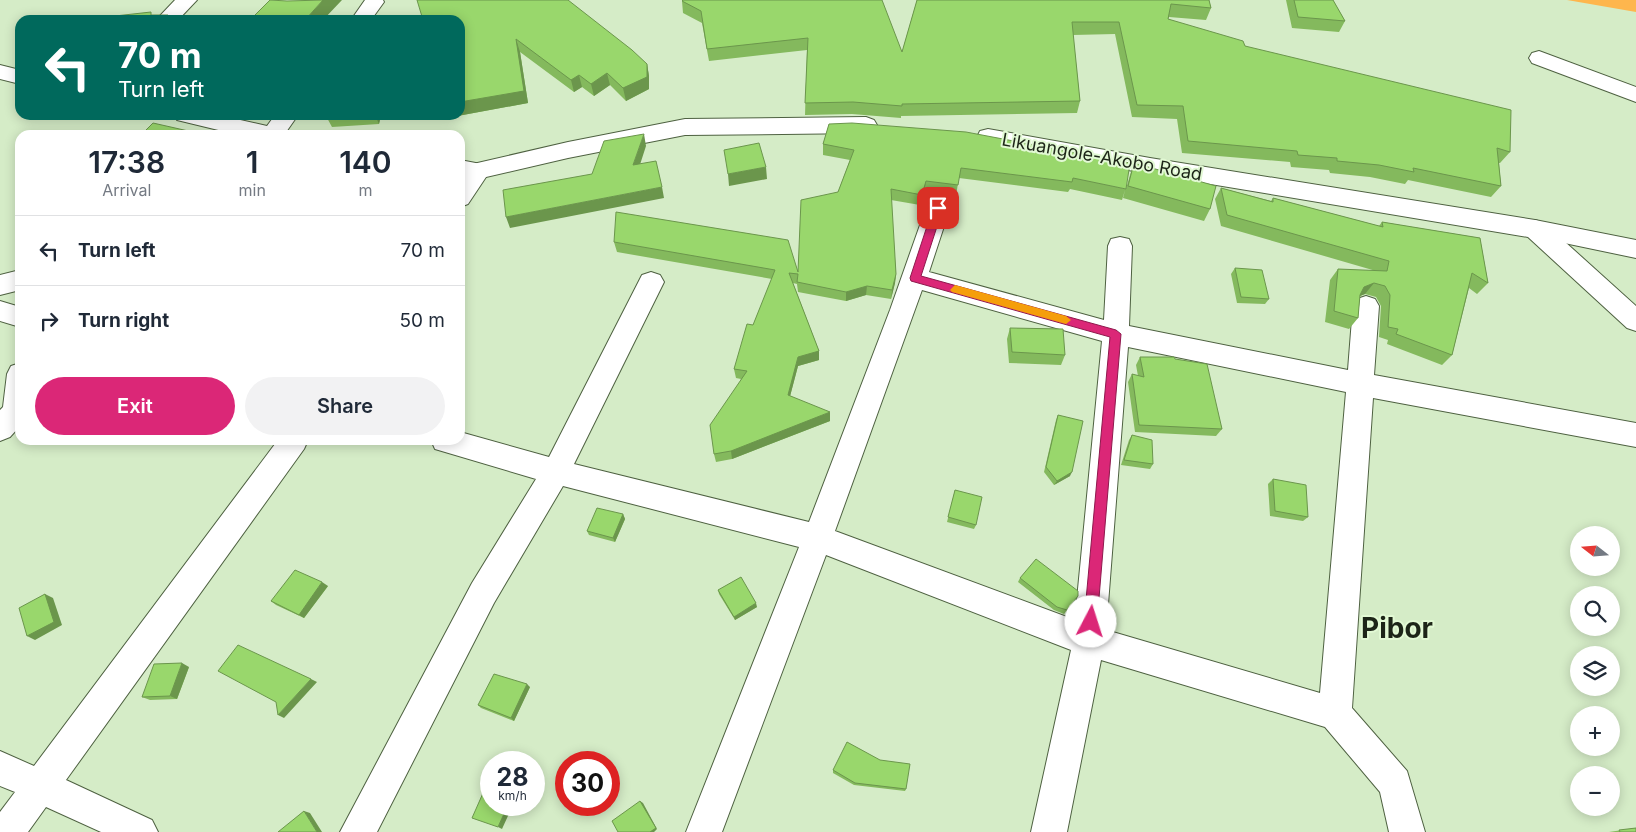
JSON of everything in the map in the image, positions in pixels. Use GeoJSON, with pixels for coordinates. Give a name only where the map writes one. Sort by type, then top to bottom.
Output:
{"type":"FeatureCollection","features":[{"type":"Feature","properties":{"kind":"street"},"geometry":{"type":"LineString","coordinates":[[171,15],[187,0]]}},
{"type":"Feature","properties":{"kind":"street"},"geometry":{"type":"LineString","coordinates":[[365,15],[374,2]]}},
{"type":"Feature","properties":{"kind":"street"},"geometry":{"type":"LineString","coordinates":[[1539,58],[1636,95]]}},
{"type":"Feature","properties":{"kind":"street"},"geometry":{"type":"LineString","coordinates":[[0,72],[15,76]]}},
{"type":"Feature","properties":{"kind":"street"},"geometry":{"type":"LineString","coordinates":[[207,120],[250,130]]}},
{"type":"Feature","properties":{"kind":"street"},"geometry":{"type":"LineString","coordinates":[[466,171],[685,127],[852,124],[890,127]]}},
{"type":"Feature","properties":{"kind":"street","name":"Likuangole-Akobo Road"},"geometry":{"type":"LineString","coordinates":[[964,133],[1150,166],[1535,228],[1636,249]]}},
{"type":"Feature","properties":{"kind":"street"},"geometry":{"type":"LineString","coordinates":[[704,832],[818,538],[915,278],[938,208]]}},
{"type":"Feature","properties":{"kind":"street"},"geometry":{"type":"LineString","coordinates":[[1535,228],[1636,321]]}},
{"type":"Feature","properties":{"kind":"street"},"geometry":{"type":"LineString","coordinates":[[1049,832],[1089,641],[1116,334],[1120,246]]}},
{"type":"Feature","properties":{"kind":"street"},"geometry":{"type":"LineString","coordinates":[[915,278],[1116,334],[1360,384],[1636,435]]}},
{"type":"Feature","properties":{"kind":"street"},"geometry":{"type":"LineString","coordinates":[[0,285],[15,281]]}},
{"type":"Feature","properties":{"kind":"street"},"geometry":{"type":"LineString","coordinates":[[358,832],[483,594],[556,472],[651,282]]}},
{"type":"Feature","properties":{"kind":"street"},"geometry":{"type":"LineString","coordinates":[[1335,714],[1366,306]]}},
{"type":"Feature","properties":{"kind":"street"},"geometry":{"type":"LineString","coordinates":[[0,311],[15,316]]}},
{"type":"Feature","properties":{"kind":"street"},"geometry":{"type":"LineString","coordinates":[[12,416],[15,400]]}},
{"type":"Feature","properties":{"kind":"street"},"geometry":{"type":"LineString","coordinates":[[7,832],[290,445]]}},
{"type":"Feature","properties":{"kind":"street"},"geometry":{"type":"LineString","coordinates":[[462,445],[556,472],[818,538],[1089,641],[1335,714],[1395,783],[1407,832]]}},
{"type":"Feature","properties":{"kind":"street"},"geometry":{"type":"LineString","coordinates":[[0,768],[41,785],[140,832]]}},
{"type":"Feature","properties":{"kind":"shaded area"},"geometry":{"type":"Polygon","coordinates":[[[1567,0],[1636,0],[1636,12],[1567,0]]]}},
{"type":"Feature","properties":{"kind":"building"},"geometry":{"type":"Polygon","coordinates":[[[270,0],[323,0],[310,15],[255,15],[270,0]]]}},
{"type":"Feature","properties":{"kind":"building"},"geometry":{"type":"Polygon","coordinates":[[[417,0],[568,0],[647,64],[647,77],[623,88],[607,73],[591,84],[579,75],[571,80],[516,39],[524,91],[465,101],[465,15],[422,15],[417,0]]]}},
{"type":"Feature","properties":{"kind":"building"},"geometry":{"type":"Polygon","coordinates":[[[683,0],[882,0],[902,52],[917,0],[1209,0],[1211,8],[1171,4],[1168,19],[1243,41],[1245,46],[1511,110],[1510,152],[1497,148],[1501,186],[1413,168],[1414,172],[1379,165],[1337,161],[1337,158],[1298,155],[1297,151],[1188,141],[1183,106],[1137,105],[1119,22],[1072,22],[1080,101],[902,104],[902,106],[853,102],[805,103],[808,38],[707,49],[701,11],[683,0]]]}},
{"type":"Feature","properties":{"kind":"building"},"geometry":{"type":"Polygon","coordinates":[[[1294,0],[1333,0],[1345,21],[1298,17],[1294,0]]]}},
{"type":"Feature","properties":{"kind":"building"},"geometry":{"type":"Polygon","coordinates":[[[151,12],[151,15],[124,15],[151,12]]]}},
{"type":"Feature","properties":{"kind":"building"},"geometry":{"type":"Polygon","coordinates":[[[153,123],[184,130],[146,130],[153,123]]]}},
{"type":"Feature","properties":{"kind":"building"},"geometry":{"type":"Polygon","coordinates":[[[852,123],[966,132],[1130,163],[1126,189],[1073,178],[1072,182],[961,168],[958,185],[926,181],[922,195],[891,189],[896,274],[892,290],[867,286],[846,292],[797,282],[798,274],[789,273],[819,351],[798,357],[788,395],[830,412],[731,451],[714,454],[710,425],[747,371],[734,369],[747,324],[753,325],[775,270],[614,242],[616,212],[788,240],[798,272],[801,200],[838,192],[854,150],[823,144],[829,124],[852,123]]]}},
{"type":"Feature","properties":{"kind":"building"},"geometry":{"type":"Polygon","coordinates":[[[644,134],[633,165],[656,161],[662,187],[506,217],[503,190],[592,174],[604,141],[644,134]]]}},
{"type":"Feature","properties":{"kind":"building"},"geometry":{"type":"Polygon","coordinates":[[[759,143],[766,167],[728,174],[724,150],[759,143]]]}},
{"type":"Feature","properties":{"kind":"building"},"geometry":{"type":"Polygon","coordinates":[[[1134,163],[1216,186],[1210,209],[1128,186],[1134,163]]]}},
{"type":"Feature","properties":{"kind":"building"},"geometry":{"type":"Polygon","coordinates":[[[1221,188],[1273,202],[1273,198],[1383,227],[1382,222],[1480,238],[1488,283],[1472,273],[1452,355],[1396,334],[1398,329],[1388,327],[1390,295],[1385,286],[1374,283],[1364,287],[1360,295],[1358,318],[1334,311],[1338,269],[1387,271],[1389,261],[1227,215],[1221,188]]]}},
{"type":"Feature","properties":{"kind":"building"},"geometry":{"type":"Polygon","coordinates":[[[1235,268],[1262,270],[1269,299],[1241,297],[1235,268]]]}},
{"type":"Feature","properties":{"kind":"building"},"geometry":{"type":"Polygon","coordinates":[[[1010,328],[1063,329],[1065,355],[1012,352],[1010,328]]]}},
{"type":"Feature","properties":{"kind":"building"},"geometry":{"type":"Polygon","coordinates":[[[1140,357],[1174,357],[1175,359],[1207,364],[1222,429],[1139,425],[1132,374],[1144,377],[1140,357]]]}},
{"type":"Feature","properties":{"kind":"building"},"geometry":{"type":"Polygon","coordinates":[[[1058,415],[1083,421],[1072,472],[1057,481],[1046,467],[1058,415]]]}},
{"type":"Feature","properties":{"kind":"building"},"geometry":{"type":"Polygon","coordinates":[[[1132,435],[1152,440],[1153,464],[1124,460],[1132,435]]]}},
{"type":"Feature","properties":{"kind":"building"},"geometry":{"type":"Polygon","coordinates":[[[1273,479],[1306,485],[1308,517],[1275,511],[1273,479]]]}},
{"type":"Feature","properties":{"kind":"building"},"geometry":{"type":"Polygon","coordinates":[[[955,490],[982,497],[976,525],[948,517],[955,490]]]}},
{"type":"Feature","properties":{"kind":"building"},"geometry":{"type":"Polygon","coordinates":[[[597,508],[623,514],[613,538],[587,531],[597,508]]]}},
{"type":"Feature","properties":{"kind":"building"},"geometry":{"type":"Polygon","coordinates":[[[1036,559],[1078,591],[1078,596],[1067,610],[1057,607],[1020,578],[1036,559]]]}},
{"type":"Feature","properties":{"kind":"building"},"geometry":{"type":"Polygon","coordinates":[[[295,570],[322,582],[299,615],[271,601],[295,570]]]}},
{"type":"Feature","properties":{"kind":"building"},"geometry":{"type":"Polygon","coordinates":[[[741,577],[756,603],[734,617],[718,590],[741,577]]]}},
{"type":"Feature","properties":{"kind":"building"},"geometry":{"type":"Polygon","coordinates":[[[45,594],[54,622],[27,636],[19,608],[45,594]]]}},
{"type":"Feature","properties":{"kind":"building"},"geometry":{"type":"Polygon","coordinates":[[[238,645],[311,679],[278,715],[276,702],[218,671],[238,645]]]}},
{"type":"Feature","properties":{"kind":"building"},"geometry":{"type":"Polygon","coordinates":[[[182,663],[170,696],[142,697],[154,664],[182,663]]]}},
{"type":"Feature","properties":{"kind":"building"},"geometry":{"type":"Polygon","coordinates":[[[494,674],[527,684],[511,718],[478,705],[494,674]]]}},
{"type":"Feature","properties":{"kind":"building"},"geometry":{"type":"Polygon","coordinates":[[[847,742],[880,760],[910,764],[906,789],[855,783],[833,770],[847,742]]]}},
{"type":"Feature","properties":{"kind":"building"},"geometry":{"type":"Polygon","coordinates":[[[480,800],[480,816],[503,816],[498,827],[472,818],[480,800]]]}},
{"type":"Feature","properties":{"kind":"building"},"geometry":{"type":"Polygon","coordinates":[[[640,801],[656,828],[650,832],[618,832],[612,821],[640,801]]]}},
{"type":"Feature","properties":{"kind":"building"},"geometry":{"type":"Polygon","coordinates":[[[304,811],[317,832],[278,832],[304,811]]]}},
{"type":"Feature","properties":{"kind":"building"},"geometry":{"type":"Polygon","coordinates":[[[1636,828],[1636,832],[1620,832],[1619,830],[1636,828]]]}},
{"type":"Feature","properties":{"kind":"slow traffic"},"geometry":{"type":"LineString","coordinates":[[955,290],[1066,320]]}},
{"type":"Feature","properties":{"kind":"district","name":"Pibor"},"geometry":{"type":"Point","coordinates":[1397,628]}},
{"type":"Feature","properties":{"kind":"route"},"geometry":{"type":"LineString","coordinates":[[938,208],[915,278],[1116,334],[1091,622]]}}]}
